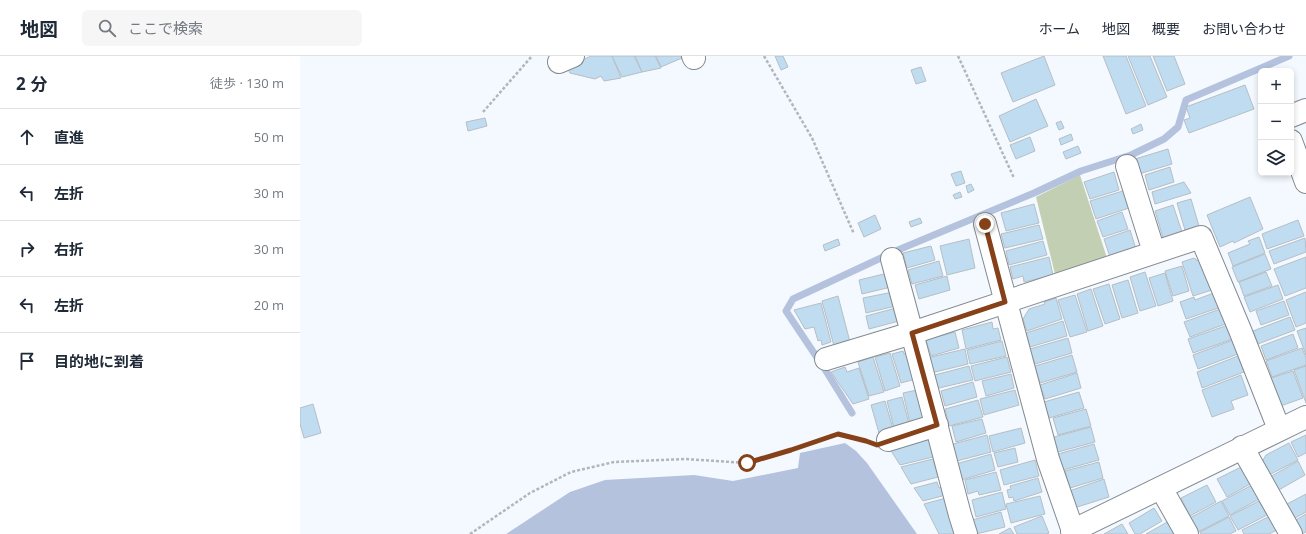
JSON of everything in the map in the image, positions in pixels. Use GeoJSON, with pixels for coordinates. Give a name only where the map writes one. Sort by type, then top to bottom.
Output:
{"type":"FeatureCollection","features":[{"type":"Feature","properties":{"kind":"street"},"geometry":{"type":"LineString","coordinates":[[1294,115],[1306,110]]}},
{"type":"Feature","properties":{"kind":"street"},"geometry":{"type":"LineString","coordinates":[[1294,149],[1306,182]]}},
{"type":"Feature","properties":{"kind":"street"},"geometry":{"type":"LineString","coordinates":[[1127,166],[1154,252]]}},
{"type":"Feature","properties":{"kind":"street"},"geometry":{"type":"LineString","coordinates":[[985,224],[1048,459],[1073,533],[1242,447],[1306,417]]}},
{"type":"Feature","properties":{"kind":"street"},"geometry":{"type":"LineString","coordinates":[[826,359],[912,333],[1201,237],[1279,429]]}},
{"type":"Feature","properties":{"kind":"street"},"geometry":{"type":"LineString","coordinates":[[892,259],[966,534]]}},
{"type":"Feature","properties":{"kind":"street"},"geometry":{"type":"LineString","coordinates":[[888,440],[937,425]]}},
{"type":"Feature","properties":{"kind":"street"},"geometry":{"type":"LineString","coordinates":[[1242,447],[1291,534]]}},
{"type":"Feature","properties":{"kind":"street"},"geometry":{"type":"LineString","coordinates":[[1161,488],[1187,534]]}},
{"type":"Feature","properties":{"kind":"path"},"geometry":{"type":"LineString","coordinates":[[483,112],[532,56]]}},
{"type":"Feature","properties":{"kind":"path"},"geometry":{"type":"LineString","coordinates":[[764,56],[812,138],[854,234]]}},
{"type":"Feature","properties":{"kind":"path"},"geometry":{"type":"LineString","coordinates":[[958,56],[1014,178]]}},
{"type":"Feature","properties":{"kind":"path"},"geometry":{"type":"LineString","coordinates":[[470,534],[530,493],[570,472],[614,462],[685,459],[747,463],[838,434],[877,445],[888,440]]}},
{"type":"Feature","properties":{"kind":"green space"},"geometry":{"type":"Polygon","coordinates":[[[1080,175],[1107,258],[1055,274],[1036,197],[1080,175]]]}},
{"type":"Feature","properties":{"kind":"water"},"geometry":{"type":"Polygon","coordinates":[[[845,443],[856,451],[867,463],[917,534],[506,534],[570,492],[605,480],[694,475],[733,481],[798,468],[800,453],[845,443]]]}},
{"type":"Feature","properties":{"kind":"building"},"geometry":{"type":"Polygon","coordinates":[[[591,56],[612,56],[621,78],[604,81],[601,76],[595,79],[570,73],[567,67],[591,56]]]}},
{"type":"Feature","properties":{"kind":"building"},"geometry":{"type":"Polygon","coordinates":[[[612,56],[634,56],[642,72],[622,77],[612,56]]]}},
{"type":"Feature","properties":{"kind":"building"},"geometry":{"type":"Polygon","coordinates":[[[635,56],[655,56],[661,68],[642,72],[635,56]]]}},
{"type":"Feature","properties":{"kind":"building"},"geometry":{"type":"Polygon","coordinates":[[[656,56],[681,56],[682,58],[661,67],[656,56]]]}},
{"type":"Feature","properties":{"kind":"building"},"geometry":{"type":"Polygon","coordinates":[[[775,56],[783,56],[788,67],[781,70],[775,56]]]}},
{"type":"Feature","properties":{"kind":"building"},"geometry":{"type":"Polygon","coordinates":[[[1044,56],[1055,85],[1013,102],[1001,73],[1044,56]]]}},
{"type":"Feature","properties":{"kind":"building"},"geometry":{"type":"Polygon","coordinates":[[[1103,56],[1126,56],[1146,106],[1126,114],[1103,56]]]}},
{"type":"Feature","properties":{"kind":"building"},"geometry":{"type":"Polygon","coordinates":[[[1128,56],[1150,56],[1167,97],[1148,105],[1128,56]]]}},
{"type":"Feature","properties":{"kind":"building"},"geometry":{"type":"Polygon","coordinates":[[[1153,56],[1174,56],[1185,84],[1167,91],[1153,56]]]}},
{"type":"Feature","properties":{"kind":"building"},"geometry":{"type":"Polygon","coordinates":[[[921,67],[926,81],[916,84],[911,70],[921,67]]]}},
{"type":"Feature","properties":{"kind":"building"},"geometry":{"type":"Polygon","coordinates":[[[1245,85],[1254,109],[1189,133],[1184,120],[1190,118],[1186,107],[1245,85]]]}},
{"type":"Feature","properties":{"kind":"building"},"geometry":{"type":"Polygon","coordinates":[[[1036,99],[1048,126],[1010,142],[999,116],[1036,99]]]}},
{"type":"Feature","properties":{"kind":"building"},"geometry":{"type":"Polygon","coordinates":[[[485,118],[487,126],[468,131],[466,122],[485,118]]]}},
{"type":"Feature","properties":{"kind":"building"},"geometry":{"type":"Polygon","coordinates":[[[1061,121],[1064,128],[1059,130],[1056,123],[1061,121]]]}},
{"type":"Feature","properties":{"kind":"building"},"geometry":{"type":"Polygon","coordinates":[[[1141,124],[1143,130],[1133,134],[1131,129],[1141,124]]]}},
{"type":"Feature","properties":{"kind":"building"},"geometry":{"type":"Polygon","coordinates":[[[1071,134],[1073,140],[1061,145],[1059,139],[1071,134]]]}},
{"type":"Feature","properties":{"kind":"building"},"geometry":{"type":"Polygon","coordinates":[[[1030,137],[1035,151],[1016,159],[1010,145],[1030,137]]]}},
{"type":"Feature","properties":{"kind":"building"},"geometry":{"type":"Polygon","coordinates":[[[1078,146],[1081,153],[1066,159],[1063,152],[1078,146]]]}},
{"type":"Feature","properties":{"kind":"building"},"geometry":{"type":"Polygon","coordinates":[[[1168,149],[1172,164],[1139,174],[1135,159],[1168,149]]]}},
{"type":"Feature","properties":{"kind":"building"},"geometry":{"type":"Polygon","coordinates":[[[1170,167],[1174,182],[1149,190],[1145,175],[1170,167]]]}},
{"type":"Feature","properties":{"kind":"building"},"geometry":{"type":"Polygon","coordinates":[[[961,171],[965,183],[956,186],[951,174],[961,171]]]}},
{"type":"Feature","properties":{"kind":"building"},"geometry":{"type":"Polygon","coordinates":[[[1114,172],[1119,190],[1090,199],[1084,182],[1114,172]]]}},
{"type":"Feature","properties":{"kind":"building"},"geometry":{"type":"Polygon","coordinates":[[[1184,182],[1191,193],[1155,204],[1152,192],[1184,182]]]}},
{"type":"Feature","properties":{"kind":"building"},"geometry":{"type":"Polygon","coordinates":[[[971,184],[974,190],[968,193],[966,186],[971,184]]]}},
{"type":"Feature","properties":{"kind":"building"},"geometry":{"type":"Polygon","coordinates":[[[1126,190],[1132,207],[1096,219],[1090,201],[1126,190]]]}},
{"type":"Feature","properties":{"kind":"building"},"geometry":{"type":"Polygon","coordinates":[[[960,192],[962,197],[955,199],[953,195],[960,192]]]}},
{"type":"Feature","properties":{"kind":"building"},"geometry":{"type":"Polygon","coordinates":[[[1250,197],[1263,229],[1234,243],[1233,241],[1220,247],[1207,215],[1250,197]]]}},
{"type":"Feature","properties":{"kind":"building"},"geometry":{"type":"Polygon","coordinates":[[[1191,199],[1199,226],[1185,230],[1177,203],[1191,199]]]}},
{"type":"Feature","properties":{"kind":"building"},"geometry":{"type":"Polygon","coordinates":[[[1034,204],[1039,223],[1006,231],[1001,213],[1034,204]]]}},
{"type":"Feature","properties":{"kind":"building"},"geometry":{"type":"Polygon","coordinates":[[[1173,205],[1183,235],[1164,241],[1155,211],[1173,205]]]}},
{"type":"Feature","properties":{"kind":"building"},"geometry":{"type":"Polygon","coordinates":[[[1122,212],[1128,229],[1103,237],[1097,221],[1122,212]]]}},
{"type":"Feature","properties":{"kind":"building"},"geometry":{"type":"Polygon","coordinates":[[[875,215],[881,229],[864,237],[858,223],[875,215]]]}},
{"type":"Feature","properties":{"kind":"building"},"geometry":{"type":"Polygon","coordinates":[[[920,218],[922,223],[911,227],[909,222],[920,218]]]}},
{"type":"Feature","properties":{"kind":"building"},"geometry":{"type":"Polygon","coordinates":[[[1298,220],[1304,236],[1267,249],[1262,234],[1298,220]]]}},
{"type":"Feature","properties":{"kind":"building"},"geometry":{"type":"Polygon","coordinates":[[[1039,225],[1043,239],[1005,248],[1001,234],[1039,225]]]}},
{"type":"Feature","properties":{"kind":"building"},"geometry":{"type":"Polygon","coordinates":[[[1130,230],[1136,249],[1110,257],[1104,239],[1130,230]]]}},
{"type":"Feature","properties":{"kind":"building"},"geometry":{"type":"Polygon","coordinates":[[[1259,237],[1265,253],[1233,266],[1228,253],[1250,244],[1248,241],[1259,237]]]}},
{"type":"Feature","properties":{"kind":"building"},"geometry":{"type":"Polygon","coordinates":[[[1305,238],[1306,252],[1274,264],[1269,251],[1305,238]]]}},
{"type":"Feature","properties":{"kind":"building"},"geometry":{"type":"Polygon","coordinates":[[[838,239],[840,245],[825,251],[823,245],[838,239]]]}},
{"type":"Feature","properties":{"kind":"building"},"geometry":{"type":"Polygon","coordinates":[[[969,239],[975,268],[947,275],[940,246],[969,239]]]}},
{"type":"Feature","properties":{"kind":"building"},"geometry":{"type":"Polygon","coordinates":[[[1043,241],[1047,255],[1009,265],[1006,251],[1043,241]]]}},
{"type":"Feature","properties":{"kind":"building"},"geometry":{"type":"Polygon","coordinates":[[[931,246],[935,260],[907,268],[903,253],[931,246]]]}},
{"type":"Feature","properties":{"kind":"building"},"geometry":{"type":"Polygon","coordinates":[[[1265,254],[1271,269],[1238,282],[1232,267],[1265,254]]]}},
{"type":"Feature","properties":{"kind":"building"},"geometry":{"type":"Polygon","coordinates":[[[1049,257],[1053,275],[1024,282],[1023,276],[1013,279],[1010,267],[1049,257]]]}},
{"type":"Feature","properties":{"kind":"building"},"geometry":{"type":"Polygon","coordinates":[[[1306,257],[1306,288],[1285,296],[1274,269],[1306,257]]]}},
{"type":"Feature","properties":{"kind":"building"},"geometry":{"type":"Polygon","coordinates":[[[1194,258],[1204,265],[1212,290],[1193,296],[1182,262],[1194,258]]]}},
{"type":"Feature","properties":{"kind":"building"},"geometry":{"type":"Polygon","coordinates":[[[939,261],[943,276],[912,284],[908,270],[939,261]]]}},
{"type":"Feature","properties":{"kind":"building"},"geometry":{"type":"Polygon","coordinates":[[[1182,266],[1189,291],[1173,296],[1165,271],[1182,266]]]}},
{"type":"Feature","properties":{"kind":"building"},"geometry":{"type":"Polygon","coordinates":[[[1145,272],[1156,306],[1140,311],[1130,277],[1145,272]]]}},
{"type":"Feature","properties":{"kind":"building"},"geometry":{"type":"Polygon","coordinates":[[[1266,272],[1272,286],[1244,296],[1239,282],[1266,272]]]}},
{"type":"Feature","properties":{"kind":"building"},"geometry":{"type":"Polygon","coordinates":[[[888,273],[891,287],[862,294],[859,280],[888,273]]]}},
{"type":"Feature","properties":{"kind":"building"},"geometry":{"type":"Polygon","coordinates":[[[1165,273],[1173,301],[1158,306],[1149,278],[1165,273]]]}},
{"type":"Feature","properties":{"kind":"building"},"geometry":{"type":"Polygon","coordinates":[[[947,276],[950,290],[919,299],[915,285],[947,276]]]}},
{"type":"Feature","properties":{"kind":"building"},"geometry":{"type":"Polygon","coordinates":[[[1128,280],[1138,313],[1122,318],[1112,285],[1128,280]]]}},
{"type":"Feature","properties":{"kind":"building"},"geometry":{"type":"Polygon","coordinates":[[[1109,284],[1120,319],[1105,324],[1093,289],[1109,284]]]}},
{"type":"Feature","properties":{"kind":"building"},"geometry":{"type":"Polygon","coordinates":[[[1278,285],[1283,299],[1250,312],[1244,297],[1278,285]]]}},
{"type":"Feature","properties":{"kind":"building"},"geometry":{"type":"Polygon","coordinates":[[[1091,289],[1103,326],[1088,331],[1077,294],[1091,289]]]}},
{"type":"Feature","properties":{"kind":"building"},"geometry":{"type":"Polygon","coordinates":[[[1219,291],[1224,306],[1186,319],[1180,302],[1194,297],[1195,300],[1219,291]]]}},
{"type":"Feature","properties":{"kind":"building"},"geometry":{"type":"Polygon","coordinates":[[[893,292],[896,306],[866,313],[863,298],[893,292]]]}},
{"type":"Feature","properties":{"kind":"building"},"geometry":{"type":"Polygon","coordinates":[[[1306,292],[1306,323],[1296,327],[1286,300],[1306,292]]]}},
{"type":"Feature","properties":{"kind":"building"},"geometry":{"type":"Polygon","coordinates":[[[1075,295],[1087,332],[1070,337],[1058,300],[1075,295]]]}},
{"type":"Feature","properties":{"kind":"building"},"geometry":{"type":"Polygon","coordinates":[[[838,296],[850,342],[834,346],[822,301],[838,296]]]}},
{"type":"Feature","properties":{"kind":"building"},"geometry":{"type":"Polygon","coordinates":[[[1056,298],[1062,319],[1027,331],[1023,319],[1029,309],[1045,304],[1044,302],[1056,298]]]}},
{"type":"Feature","properties":{"kind":"building"},"geometry":{"type":"Polygon","coordinates":[[[1284,301],[1289,315],[1261,325],[1256,311],[1284,301]]]}},
{"type":"Feature","properties":{"kind":"building"},"geometry":{"type":"Polygon","coordinates":[[[821,303],[831,342],[822,345],[821,340],[818,341],[814,327],[805,329],[794,310],[821,303]]]}},
{"type":"Feature","properties":{"kind":"building"},"geometry":{"type":"Polygon","coordinates":[[[896,308],[899,321],[869,329],[866,316],[896,308]]]}},
{"type":"Feature","properties":{"kind":"building"},"geometry":{"type":"Polygon","coordinates":[[[1223,308],[1228,323],[1190,337],[1184,322],[1223,308]]]}},
{"type":"Feature","properties":{"kind":"building"},"geometry":{"type":"Polygon","coordinates":[[[1290,317],[1295,330],[1258,344],[1253,331],[1290,317]]]}},
{"type":"Feature","properties":{"kind":"building"},"geometry":{"type":"Polygon","coordinates":[[[1063,321],[1067,336],[1030,347],[1026,333],[1063,321]]]}},
{"type":"Feature","properties":{"kind":"building"},"geometry":{"type":"Polygon","coordinates":[[[992,322],[993,329],[998,328],[1001,340],[966,349],[962,330],[992,322]]]}},
{"type":"Feature","properties":{"kind":"building"},"geometry":{"type":"Polygon","coordinates":[[[1228,325],[1233,339],[1193,353],[1188,339],[1228,325]]]}},
{"type":"Feature","properties":{"kind":"building"},"geometry":{"type":"Polygon","coordinates":[[[1306,328],[1306,355],[1297,331],[1306,328]]]}},
{"type":"Feature","properties":{"kind":"building"},"geometry":{"type":"Polygon","coordinates":[[[955,332],[959,348],[931,356],[926,340],[955,332]]]}},
{"type":"Feature","properties":{"kind":"building"},"geometry":{"type":"Polygon","coordinates":[[[1293,334],[1298,348],[1266,360],[1261,346],[1293,334]]]}},
{"type":"Feature","properties":{"kind":"building"},"geometry":{"type":"Polygon","coordinates":[[[1068,338],[1072,353],[1035,364],[1030,349],[1068,338]]]}},
{"type":"Feature","properties":{"kind":"building"},"geometry":{"type":"Polygon","coordinates":[[[1233,340],[1238,354],[1198,369],[1193,355],[1233,340]]]}},
{"type":"Feature","properties":{"kind":"building"},"geometry":{"type":"Polygon","coordinates":[[[1002,341],[1006,356],[970,364],[967,350],[1002,341]]]}},
{"type":"Feature","properties":{"kind":"building"},"geometry":{"type":"Polygon","coordinates":[[[1302,348],[1306,358],[1306,365],[1272,377],[1266,361],[1302,348]]]}},
{"type":"Feature","properties":{"kind":"building"},"geometry":{"type":"Polygon","coordinates":[[[965,349],[968,364],[931,373],[927,358],[965,349]]]}},
{"type":"Feature","properties":{"kind":"building"},"geometry":{"type":"Polygon","coordinates":[[[903,351],[904,354],[908,352],[916,379],[901,383],[892,354],[903,351]]]}},
{"type":"Feature","properties":{"kind":"building"},"geometry":{"type":"Polygon","coordinates":[[[890,353],[900,386],[885,391],[875,357],[890,353]]]}},
{"type":"Feature","properties":{"kind":"building"},"geometry":{"type":"Polygon","coordinates":[[[1072,355],[1077,372],[1040,383],[1035,366],[1072,355]]]}},
{"type":"Feature","properties":{"kind":"building"},"geometry":{"type":"Polygon","coordinates":[[[1238,356],[1244,372],[1202,388],[1197,372],[1238,356]]]}},
{"type":"Feature","properties":{"kind":"building"},"geometry":{"type":"Polygon","coordinates":[[[873,357],[884,392],[869,396],[858,362],[873,357]]]}},
{"type":"Feature","properties":{"kind":"building"},"geometry":{"type":"Polygon","coordinates":[[[1007,357],[1011,372],[975,381],[971,366],[1007,357]]]}},
{"type":"Feature","properties":{"kind":"building"},"geometry":{"type":"Polygon","coordinates":[[[969,366],[973,380],[935,389],[931,376],[969,366]]]}},
{"type":"Feature","properties":{"kind":"building"},"geometry":{"type":"Polygon","coordinates":[[[1306,366],[1306,403],[1294,370],[1306,366]]]}},
{"type":"Feature","properties":{"kind":"building"},"geometry":{"type":"Polygon","coordinates":[[[845,367],[847,372],[859,368],[869,399],[853,404],[831,372],[845,367]]]}},
{"type":"Feature","properties":{"kind":"building"},"geometry":{"type":"Polygon","coordinates":[[[1293,371],[1303,398],[1275,408],[1265,380],[1293,371]]]}},
{"type":"Feature","properties":{"kind":"building"},"geometry":{"type":"Polygon","coordinates":[[[1077,373],[1081,388],[1045,399],[1040,385],[1077,373]]]}},
{"type":"Feature","properties":{"kind":"building"},"geometry":{"type":"Polygon","coordinates":[[[1011,374],[1014,388],[986,396],[982,381],[1011,374]]]}},
{"type":"Feature","properties":{"kind":"building"},"geometry":{"type":"Polygon","coordinates":[[[1241,375],[1248,395],[1231,401],[1234,409],[1212,417],[1202,390],[1241,375]]]}},
{"type":"Feature","properties":{"kind":"building"},"geometry":{"type":"Polygon","coordinates":[[[973,382],[977,397],[945,406],[941,391],[973,382]]]}},
{"type":"Feature","properties":{"kind":"building"},"geometry":{"type":"Polygon","coordinates":[[[917,390],[924,420],[910,423],[903,393],[917,390]]]}},
{"type":"Feature","properties":{"kind":"building"},"geometry":{"type":"Polygon","coordinates":[[[1015,390],[1019,405],[984,415],[980,399],[1015,390]]]}},
{"type":"Feature","properties":{"kind":"building"},"geometry":{"type":"Polygon","coordinates":[[[1079,392],[1084,408],[1049,418],[1044,402],[1079,392]]]}},
{"type":"Feature","properties":{"kind":"building"},"geometry":{"type":"Polygon","coordinates":[[[902,397],[909,424],[894,428],[887,401],[902,397]]]}},
{"type":"Feature","properties":{"kind":"building"},"geometry":{"type":"Polygon","coordinates":[[[978,400],[983,417],[949,426],[945,409],[978,400]]]}},
{"type":"Feature","properties":{"kind":"building"},"geometry":{"type":"Polygon","coordinates":[[[885,401],[893,429],[879,433],[871,405],[885,401]]]}},
{"type":"Feature","properties":{"kind":"building"},"geometry":{"type":"Polygon","coordinates":[[[313,404],[321,433],[304,438],[300,424],[300,408],[313,404]]]}},
{"type":"Feature","properties":{"kind":"building"},"geometry":{"type":"Polygon","coordinates":[[[1086,409],[1091,426],[1058,435],[1053,418],[1086,409]]]}},
{"type":"Feature","properties":{"kind":"building"},"geometry":{"type":"Polygon","coordinates":[[[982,419],[986,433],[956,442],[952,426],[982,419]]]}},
{"type":"Feature","properties":{"kind":"building"},"geometry":{"type":"Polygon","coordinates":[[[1091,427],[1095,442],[1058,452],[1054,437],[1091,427]]]}},
{"type":"Feature","properties":{"kind":"building"},"geometry":{"type":"Polygon","coordinates":[[[1021,428],[1025,443],[993,452],[989,436],[1021,428]]]}},
{"type":"Feature","properties":{"kind":"building"},"geometry":{"type":"Polygon","coordinates":[[[987,435],[991,452],[957,461],[953,444],[987,435]]]}},
{"type":"Feature","properties":{"kind":"building"},"geometry":{"type":"Polygon","coordinates":[[[1306,435],[1306,453],[1298,457],[1291,442],[1306,435]]]}},
{"type":"Feature","properties":{"kind":"building"},"geometry":{"type":"Polygon","coordinates":[[[929,439],[933,457],[900,465],[890,449],[929,439]]]}},
{"type":"Feature","properties":{"kind":"building"},"geometry":{"type":"Polygon","coordinates":[[[1289,443],[1298,460],[1269,475],[1262,462],[1266,455],[1289,443]]]}},
{"type":"Feature","properties":{"kind":"building"},"geometry":{"type":"Polygon","coordinates":[[[1094,444],[1099,460],[1063,470],[1058,454],[1094,444]]]}},
{"type":"Feature","properties":{"kind":"building"},"geometry":{"type":"Polygon","coordinates":[[[1015,448],[1018,462],[998,467],[994,453],[1015,448]]]}},
{"type":"Feature","properties":{"kind":"building"},"geometry":{"type":"Polygon","coordinates":[[[991,454],[995,470],[961,480],[956,464],[991,454]]]}},
{"type":"Feature","properties":{"kind":"building"},"geometry":{"type":"Polygon","coordinates":[[[933,459],[938,477],[911,484],[901,467],[933,459]]]}},
{"type":"Feature","properties":{"kind":"building"},"geometry":{"type":"Polygon","coordinates":[[[1035,460],[1039,476],[1004,485],[1000,470],[1035,460]]]}},
{"type":"Feature","properties":{"kind":"building"},"geometry":{"type":"Polygon","coordinates":[[[1298,461],[1305,475],[1277,491],[1270,477],[1298,461]]]}},
{"type":"Feature","properties":{"kind":"building"},"geometry":{"type":"Polygon","coordinates":[[[1099,462],[1103,478],[1070,488],[1065,471],[1099,462]]]}},
{"type":"Feature","properties":{"kind":"building"},"geometry":{"type":"Polygon","coordinates":[[[1241,467],[1250,484],[1227,497],[1217,479],[1241,467]]]}},
{"type":"Feature","properties":{"kind":"building"},"geometry":{"type":"Polygon","coordinates":[[[996,472],[1001,490],[979,495],[978,491],[968,494],[965,480],[996,472]]]}},
{"type":"Feature","properties":{"kind":"building"},"geometry":{"type":"Polygon","coordinates":[[[1038,478],[1042,492],[1014,501],[1013,497],[1009,498],[1007,490],[1011,489],[1010,486],[1038,478]]]}},
{"type":"Feature","properties":{"kind":"building"},"geometry":{"type":"Polygon","coordinates":[[[1104,479],[1109,497],[1074,508],[1069,491],[1104,479]]]}},
{"type":"Feature","properties":{"kind":"building"},"geometry":{"type":"Polygon","coordinates":[[[937,482],[939,488],[944,486],[946,495],[923,501],[914,488],[937,482]]]}},
{"type":"Feature","properties":{"kind":"building"},"geometry":{"type":"Polygon","coordinates":[[[1207,485],[1216,502],[1190,516],[1181,498],[1207,485]]]}},
{"type":"Feature","properties":{"kind":"building"},"geometry":{"type":"Polygon","coordinates":[[[1252,485],[1259,499],[1230,515],[1222,501],[1252,485]]]}},
{"type":"Feature","properties":{"kind":"building"},"geometry":{"type":"Polygon","coordinates":[[[1002,492],[1006,509],[976,517],[972,500],[1002,492]]]}},
{"type":"Feature","properties":{"kind":"building"},"geometry":{"type":"Polygon","coordinates":[[[1306,494],[1306,512],[1295,518],[1287,504],[1306,494]]]}},
{"type":"Feature","properties":{"kind":"building"},"geometry":{"type":"Polygon","coordinates":[[[1040,496],[1045,514],[1011,523],[1006,504],[1040,496]]]}},
{"type":"Feature","properties":{"kind":"building"},"geometry":{"type":"Polygon","coordinates":[[[946,498],[955,534],[939,534],[924,504],[946,498]]]}},
{"type":"Feature","properties":{"kind":"building"},"geometry":{"type":"Polygon","coordinates":[[[1221,501],[1229,516],[1198,532],[1190,518],[1221,501]]]}},
{"type":"Feature","properties":{"kind":"building"},"geometry":{"type":"Polygon","coordinates":[[[1259,501],[1267,515],[1238,530],[1230,516],[1259,501]]]}},
{"type":"Feature","properties":{"kind":"building"},"geometry":{"type":"Polygon","coordinates":[[[1154,508],[1162,521],[1140,534],[1135,534],[1129,523],[1154,508]]]}},
{"type":"Feature","properties":{"kind":"building"},"geometry":{"type":"Polygon","coordinates":[[[1001,512],[1005,527],[976,534],[972,520],[1001,512]]]}},
{"type":"Feature","properties":{"kind":"building"},"geometry":{"type":"Polygon","coordinates":[[[1306,514],[1306,532],[1302,534],[1294,521],[1306,514]]]}},
{"type":"Feature","properties":{"kind":"building"},"geometry":{"type":"Polygon","coordinates":[[[1272,515],[1279,529],[1269,534],[1244,534],[1242,530],[1272,515]]]}},
{"type":"Feature","properties":{"kind":"building"},"geometry":{"type":"Polygon","coordinates":[[[1042,516],[1049,533],[1017,534],[1014,527],[1042,516]]]}},
{"type":"Feature","properties":{"kind":"building"},"geometry":{"type":"Polygon","coordinates":[[[1229,517],[1236,531],[1230,534],[1201,534],[1200,532],[1229,517]]]}},
{"type":"Feature","properties":{"kind":"building"},"geometry":{"type":"Polygon","coordinates":[[[1169,521],[1176,534],[1146,534],[1169,521]]]}},
{"type":"Feature","properties":{"kind":"building"},"geometry":{"type":"Polygon","coordinates":[[[1122,524],[1128,534],[1104,534],[1122,524]]]}},
{"type":"Feature","properties":{"kind":"building"},"geometry":{"type":"Polygon","coordinates":[[[1010,528],[1014,534],[999,534],[1010,528]]]}},
{"type":"Feature","properties":{"kind":"waterway"},"geometry":{"type":"LineString","coordinates":[[852,413],[786,311],[793,299],[898,250],[1034,193],[1081,171],[1131,155],[1164,139],[1178,127],[1186,100],[1289,56]]}},
{"type":"Feature","properties":{"kind":"route"},"geometry":{"type":"LineString","coordinates":[[747,463],[838,434],[877,445],[888,440],[937,425],[912,333],[1005,302],[985,224]]}}]}
